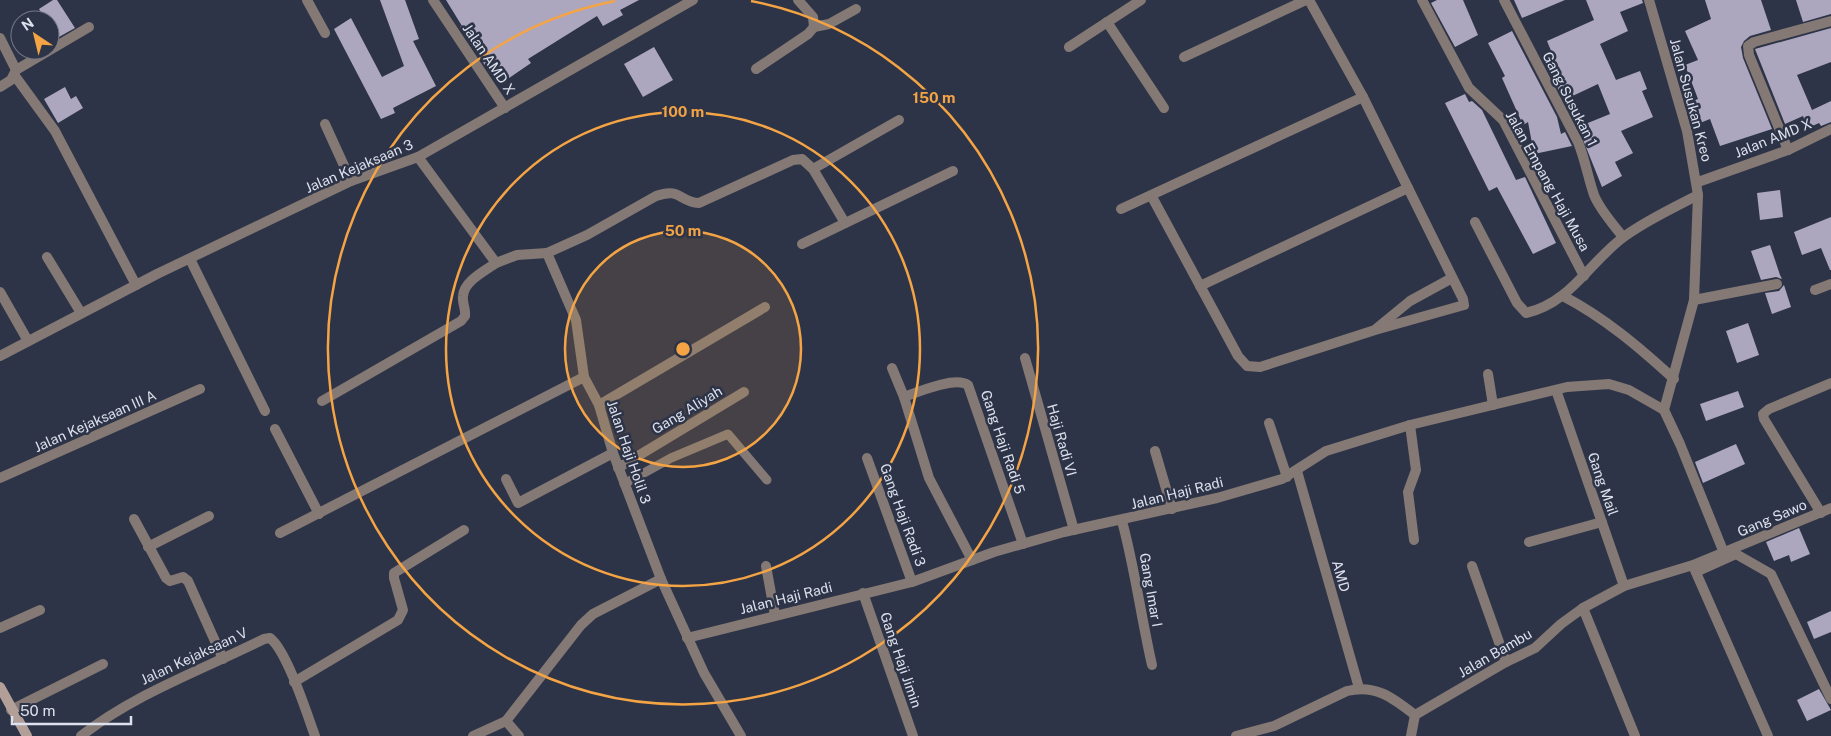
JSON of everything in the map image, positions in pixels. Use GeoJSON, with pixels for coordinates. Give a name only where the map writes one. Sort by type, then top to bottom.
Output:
{"type":"FeatureCollection","features":[{"type":"Feature","properties":{"kind":"street"},"geometry":{"type":"LineString","coordinates":[[307,0],[325,33]]}},
{"type":"Feature","properties":{"kind":"street","name":"Jalan AMD X"},"geometry":{"type":"LineString","coordinates":[[433,0],[505,108]]}},
{"type":"Feature","properties":{"kind":"street","name":"Jalan Kejaksaan 3"},"geometry":{"type":"LineString","coordinates":[[0,356],[136,285],[351,181],[418,157],[693,0]]}},
{"type":"Feature","properties":{"kind":"street"},"geometry":{"type":"LineString","coordinates":[[798,0],[813,17],[814,27]]}},
{"type":"Feature","properties":{"kind":"street"},"geometry":{"type":"LineString","coordinates":[[1069,47],[1142,0]]}},
{"type":"Feature","properties":{"kind":"street"},"geometry":{"type":"LineString","coordinates":[[1151,195],[1238,356],[1242,362],[1252,368],[1464,305],[1463,299],[1363,97],[1308,0],[1184,57]]}},
{"type":"Feature","properties":{"kind":"street","name":"Jalan Empang Haji Musa"},"geometry":{"type":"LineString","coordinates":[[1422,0],[1469,88],[1503,120],[1584,276]]}},
{"type":"Feature","properties":{"kind":"street","name":"Gang Susukan 1"},"geometry":{"type":"LineString","coordinates":[[1504,0],[1578,142],[1586,162],[1593,193],[1600,207],[1623,237]]}},
{"type":"Feature","properties":{"kind":"street","name":"Jalan Susukan Kreo"},"geometry":{"type":"LineString","coordinates":[[1649,0],[1687,131],[1698,182],[1694,300],[1664,410]]}},
{"type":"Feature","properties":{"kind":"street"},"geometry":{"type":"LineString","coordinates":[[756,69],[808,34],[814,27],[828,24],[856,9]]}},
{"type":"Feature","properties":{"kind":"street"},"geometry":{"type":"LineString","coordinates":[[1788,150],[1749,55],[1748,46],[1754,42],[1831,21]]}},
{"type":"Feature","properties":{"kind":"street"},"geometry":{"type":"LineString","coordinates":[[1108,22],[1164,108]]}},
{"type":"Feature","properties":{"kind":"street"},"geometry":{"type":"LineString","coordinates":[[0,87],[16,73],[89,27]]}},
{"type":"Feature","properties":{"kind":"street"},"geometry":{"type":"LineString","coordinates":[[0,38],[16,73],[55,132],[136,285]]}},
{"type":"Feature","properties":{"kind":"street"},"geometry":{"type":"LineString","coordinates":[[1121,209],[1363,97]]}},
{"type":"Feature","properties":{"kind":"street"},"geometry":{"type":"LineString","coordinates":[[813,169],[899,120]]}},
{"type":"Feature","properties":{"kind":"street"},"geometry":{"type":"LineString","coordinates":[[325,124],[351,181]]}},
{"type":"Feature","properties":{"kind":"street","name":"Jalan AMD X"},"geometry":{"type":"LineString","coordinates":[[1698,182],[1788,150],[1831,129]]}},
{"type":"Feature","properties":{"kind":"street"},"geometry":{"type":"LineString","coordinates":[[418,157],[496,263]]}},
{"type":"Feature","properties":{"kind":"street"},"geometry":{"type":"LineString","coordinates":[[322,401],[461,321],[465,316],[463,295],[466,289],[471,281],[496,263],[517,255],[547,253],[587,236],[666,192],[676,193],[692,202],[699,203],[793,160],[802,159],[813,169],[845,223]]}},
{"type":"Feature","properties":{"kind":"street"},"geometry":{"type":"LineString","coordinates":[[802,244],[954,171]]}},
{"type":"Feature","properties":{"kind":"street"},"geometry":{"type":"LineString","coordinates":[[1200,286],[1408,188]]}},
{"type":"Feature","properties":{"kind":"street"},"geometry":{"type":"LineString","coordinates":[[1475,222],[1517,302],[1526,313],[1537,310],[1563,296],[1623,237],[1650,220],[1698,195]]}},
{"type":"Feature","properties":{"kind":"street","name":"Jalan Haji Holil 3"},"geometry":{"type":"LineString","coordinates":[[547,253],[576,320],[584,377],[599,405],[618,468],[661,579],[704,673],[741,736]]}},
{"type":"Feature","properties":{"kind":"street"},"geometry":{"type":"LineString","coordinates":[[47,257],[82,314]]}},
{"type":"Feature","properties":{"kind":"street"},"geometry":{"type":"LineString","coordinates":[[190,259],[265,411]]}},
{"type":"Feature","properties":{"kind":"street"},"geometry":{"type":"LineString","coordinates":[[1375,330],[1410,301],[1452,278]]}},
{"type":"Feature","properties":{"kind":"street"},"geometry":{"type":"LineString","coordinates":[[1694,300],[1777,284]]}},
{"type":"Feature","properties":{"kind":"street"},"geometry":{"type":"LineString","coordinates":[[1815,290],[1831,284]]}},
{"type":"Feature","properties":{"kind":"street"},"geometry":{"type":"LineString","coordinates":[[0,292],[28,341]]}},
{"type":"Feature","properties":{"kind":"street"},"geometry":{"type":"LineString","coordinates":[[1563,296],[1592,312],[1633,341],[1674,379]]}},
{"type":"Feature","properties":{"kind":"street"},"geometry":{"type":"LineString","coordinates":[[599,405],[765,307]]}},
{"type":"Feature","properties":{"kind":"street","name":"Haji Radi VI"},"geometry":{"type":"LineString","coordinates":[[1025,358],[1074,530]]}},
{"type":"Feature","properties":{"kind":"street"},"geometry":{"type":"LineString","coordinates":[[892,368],[904,397],[929,478],[972,560]]}},
{"type":"Feature","properties":{"kind":"street"},"geometry":{"type":"LineString","coordinates":[[1488,374],[1493,405]]}},
{"type":"Feature","properties":{"kind":"street"},"geometry":{"type":"LineString","coordinates":[[280,533],[584,377]]}},
{"type":"Feature","properties":{"kind":"street","name":"Gang Haji Radi 5"},"geometry":{"type":"LineString","coordinates":[[904,397],[959,382],[968,386],[1023,544]]}},
{"type":"Feature","properties":{"kind":"street"},"geometry":{"type":"LineString","coordinates":[[1821,513],[1764,419],[1764,414],[1769,409],[1831,383]]}},
{"type":"Feature","properties":{"kind":"street","name":"Jalan Haji Radi"},"geometry":{"type":"LineString","coordinates":[[687,638],[912,582],[972,560],[1074,530],[1122,521],[1217,498],[1287,477],[1326,451],[1410,425],[1556,390],[1586,384],[1608,384],[1629,390],[1664,410]]}},
{"type":"Feature","properties":{"kind":"street","name":"Jalan Kejaksaan III A"},"geometry":{"type":"LineString","coordinates":[[0,478],[200,388]]}},
{"type":"Feature","properties":{"kind":"street","name":"Gang Mail"},"geometry":{"type":"LineString","coordinates":[[1556,390],[1624,586]]}},
{"type":"Feature","properties":{"kind":"street","name":"Gang Aliyah"},"geometry":{"type":"LineString","coordinates":[[618,468],[744,392]]}},
{"type":"Feature","properties":{"kind":"street"},"geometry":{"type":"LineString","coordinates":[[1664,410],[1680,444],[1724,553]]}},
{"type":"Feature","properties":{"kind":"street"},"geometry":{"type":"LineString","coordinates":[[1269,423],[1287,477]]}},
{"type":"Feature","properties":{"kind":"street"},"geometry":{"type":"LineString","coordinates":[[1410,425],[1416,470],[1408,492],[1414,540]]}},
{"type":"Feature","properties":{"kind":"street"},"geometry":{"type":"LineString","coordinates":[[275,429],[319,514]]}},
{"type":"Feature","properties":{"kind":"street"},"geometry":{"type":"LineString","coordinates":[[1154,451],[1172,509]]}},
{"type":"Feature","properties":{"kind":"street"},"geometry":{"type":"LineString","coordinates":[[506,479],[518,503],[613,453]]}},
{"type":"Feature","properties":{"kind":"street","name":"Gang Haji Radi 3"},"geometry":{"type":"LineString","coordinates":[[867,458],[912,582]]}},
{"type":"Feature","properties":{"kind":"street","name":"AMD"},"geometry":{"type":"LineString","coordinates":[[1297,471],[1359,688]]}},
{"type":"Feature","properties":{"kind":"street","name":"Gang Sawo"},"geometry":{"type":"LineString","coordinates":[[1724,553],[1831,508]]}},
{"type":"Feature","properties":{"kind":"street"},"geometry":{"type":"LineString","coordinates":[[148,547],[209,516]]}},
{"type":"Feature","properties":{"kind":"street"},"geometry":{"type":"LineString","coordinates":[[134,519],[168,580],[182,577],[188,581],[223,659]]}},
{"type":"Feature","properties":{"kind":"street","name":"Gang Imar I"},"geometry":{"type":"LineString","coordinates":[[1122,521],[1132,560],[1140,614],[1152,665]]}},
{"type":"Feature","properties":{"kind":"street"},"geometry":{"type":"LineString","coordinates":[[1529,542],[1602,522]]}},
{"type":"Feature","properties":{"kind":"street"},"geometry":{"type":"LineString","coordinates":[[315,736],[294,682],[398,620],[403,610],[394,573],[464,530]]}},
{"type":"Feature","properties":{"kind":"street","name":"Jalan Bambu"},"geometry":{"type":"LineString","coordinates":[[1415,715],[1506,662],[1535,648],[1561,624],[1583,608],[1624,586],[1694,569],[1724,553]]}},
{"type":"Feature","properties":{"kind":"street"},"geometry":{"type":"LineString","coordinates":[[1768,736],[1694,569],[1736,554],[1771,574],[1831,700]]}},
{"type":"Feature","properties":{"kind":"street"},"geometry":{"type":"LineString","coordinates":[[766,566],[775,616]]}},
{"type":"Feature","properties":{"kind":"street"},"geometry":{"type":"LineString","coordinates":[[1472,566],[1506,662]]}},
{"type":"Feature","properties":{"kind":"street"},"geometry":{"type":"LineString","coordinates":[[473,736],[506,721],[581,625],[593,614],[661,579]]}},
{"type":"Feature","properties":{"kind":"street","name":"Gang Haji Jimin"},"geometry":{"type":"LineString","coordinates":[[863,593],[913,736]]}},
{"type":"Feature","properties":{"kind":"street"},"geometry":{"type":"LineString","coordinates":[[1583,608],[1635,736]]}},
{"type":"Feature","properties":{"kind":"street"},"geometry":{"type":"LineString","coordinates":[[0,628],[40,610]]}},
{"type":"Feature","properties":{"kind":"street","name":"Jalan Kejaksaan V"},"geometry":{"type":"LineString","coordinates":[[81,736],[107,716],[145,694],[264,639],[270,638],[276,646],[294,682]]}},
{"type":"Feature","properties":{"kind":"street"},"geometry":{"type":"LineString","coordinates":[[11,710],[103,664]]}},
{"type":"Feature","properties":{"kind":"street"},"geometry":{"type":"LineString","coordinates":[[0,687],[27,736]]}},
{"type":"Feature","properties":{"kind":"street"},"geometry":{"type":"LineString","coordinates":[[1236,736],[1274,726],[1347,691],[1359,688],[1387,694],[1415,715],[1411,736]]}},
{"type":"Feature","properties":{"kind":"street"},"geometry":{"type":"LineString","coordinates":[[506,721],[519,736]]}},
{"type":"Feature","properties":{"kind":"lane"},"geometry":{"type":"LineString","coordinates":[[624,484],[671,458],[728,434],[767,480]]}},
{"type":"Feature","properties":{"kind":"building"},"geometry":{"type":"Polygon","coordinates":[[[53,0],[57,0],[75,28],[60,36],[60,10],[39,9],[53,0]]]}},
{"type":"Feature","properties":{"kind":"building"},"geometry":{"type":"Polygon","coordinates":[[[380,0],[405,0],[419,39],[413,41],[436,86],[393,108],[395,113],[381,119],[334,29],[351,18],[382,77],[404,66],[380,0]]]}},
{"type":"Feature","properties":{"kind":"building"},"geometry":{"type":"Polygon","coordinates":[[[446,0],[639,0],[620,10],[623,15],[603,26],[597,16],[528,59],[531,63],[506,80],[499,67],[490,73],[460,27],[462,26],[446,0]]]}},
{"type":"Feature","properties":{"kind":"building"},"geometry":{"type":"Polygon","coordinates":[[[1437,0],[1463,0],[1478,35],[1455,47],[1431,3],[1437,0]]]}},
{"type":"Feature","properties":{"kind":"building"},"geometry":{"type":"Polygon","coordinates":[[[1514,0],[1565,0],[1522,18],[1514,0]]]}},
{"type":"Feature","properties":{"kind":"building"},"geometry":{"type":"Polygon","coordinates":[[[1586,0],[1642,0],[1643,3],[1620,12],[1628,31],[1600,44],[1616,80],[1640,71],[1647,89],[1642,91],[1653,117],[1621,131],[1633,153],[1615,162],[1622,176],[1602,187],[1578,127],[1610,114],[1598,84],[1564,100],[1542,58],[1552,53],[1547,41],[1594,20],[1586,0]]]}},
{"type":"Feature","properties":{"kind":"building"},"geometry":{"type":"Polygon","coordinates":[[[1705,0],[1761,0],[1771,30],[1750,36],[1741,47],[1743,58],[1772,129],[1720,146],[1710,119],[1700,123],[1697,113],[1691,115],[1687,103],[1698,99],[1685,65],[1698,60],[1685,31],[1711,19],[1705,0]]]}},
{"type":"Feature","properties":{"kind":"building"},"geometry":{"type":"Polygon","coordinates":[[[1796,0],[1831,0],[1831,14],[1803,22],[1796,0]]]}},
{"type":"Feature","properties":{"kind":"building"},"geometry":{"type":"Polygon","coordinates":[[[1831,28],[1831,62],[1797,75],[1812,110],[1831,101],[1831,122],[1821,126],[1819,123],[1808,128],[1803,116],[1785,124],[1755,49],[1831,28]]]}},
{"type":"Feature","properties":{"kind":"building"},"geometry":{"type":"Polygon","coordinates":[[[1512,31],[1557,117],[1561,134],[1565,132],[1572,146],[1534,154],[1528,122],[1523,125],[1502,78],[1505,76],[1488,43],[1512,31]]]}},
{"type":"Feature","properties":{"kind":"building"},"geometry":{"type":"Polygon","coordinates":[[[654,47],[673,80],[643,97],[624,64],[654,47]]]}},
{"type":"Feature","properties":{"kind":"building"},"geometry":{"type":"Polygon","coordinates":[[[65,87],[71,99],[76,96],[83,108],[58,123],[44,99],[65,87]]]}},
{"type":"Feature","properties":{"kind":"building"},"geometry":{"type":"Polygon","coordinates":[[[1465,94],[1469,102],[1472,101],[1482,110],[1516,180],[1525,177],[1556,243],[1533,254],[1497,187],[1489,191],[1445,103],[1465,94]]]}},
{"type":"Feature","properties":{"kind":"building"},"geometry":{"type":"Polygon","coordinates":[[[1780,190],[1783,217],[1760,220],[1757,193],[1780,190]]]}},
{"type":"Feature","properties":{"kind":"building"},"geometry":{"type":"Polygon","coordinates":[[[1831,217],[1830,270],[1821,248],[1802,255],[1794,232],[1831,217]]]}},
{"type":"Feature","properties":{"kind":"building"},"geometry":{"type":"Polygon","coordinates":[[[1770,245],[1782,279],[1776,277],[1761,280],[1751,251],[1770,245]]]}},
{"type":"Feature","properties":{"kind":"building"},"geometry":{"type":"Polygon","coordinates":[[[1784,285],[1791,307],[1772,314],[1765,293],[1779,291],[1784,285]]]}},
{"type":"Feature","properties":{"kind":"building"},"geometry":{"type":"Polygon","coordinates":[[[1748,323],[1759,355],[1737,363],[1726,331],[1748,323]]]}},
{"type":"Feature","properties":{"kind":"building"},"geometry":{"type":"Polygon","coordinates":[[[1738,391],[1744,407],[1706,421],[1700,404],[1738,391]]]}},
{"type":"Feature","properties":{"kind":"building"},"geometry":{"type":"Polygon","coordinates":[[[1736,444],[1745,464],[1703,483],[1695,462],[1736,444]]]}},
{"type":"Feature","properties":{"kind":"building"},"geometry":{"type":"Polygon","coordinates":[[[1799,528],[1810,554],[1791,562],[1789,555],[1774,561],[1766,542],[1799,528]]]}},
{"type":"Feature","properties":{"kind":"building"},"geometry":{"type":"Polygon","coordinates":[[[1831,611],[1831,632],[1814,639],[1807,622],[1831,611]]]}},
{"type":"Feature","properties":{"kind":"building"},"geometry":{"type":"Polygon","coordinates":[[[1819,689],[1831,710],[1807,721],[1797,700],[1819,689]]]}}]}
